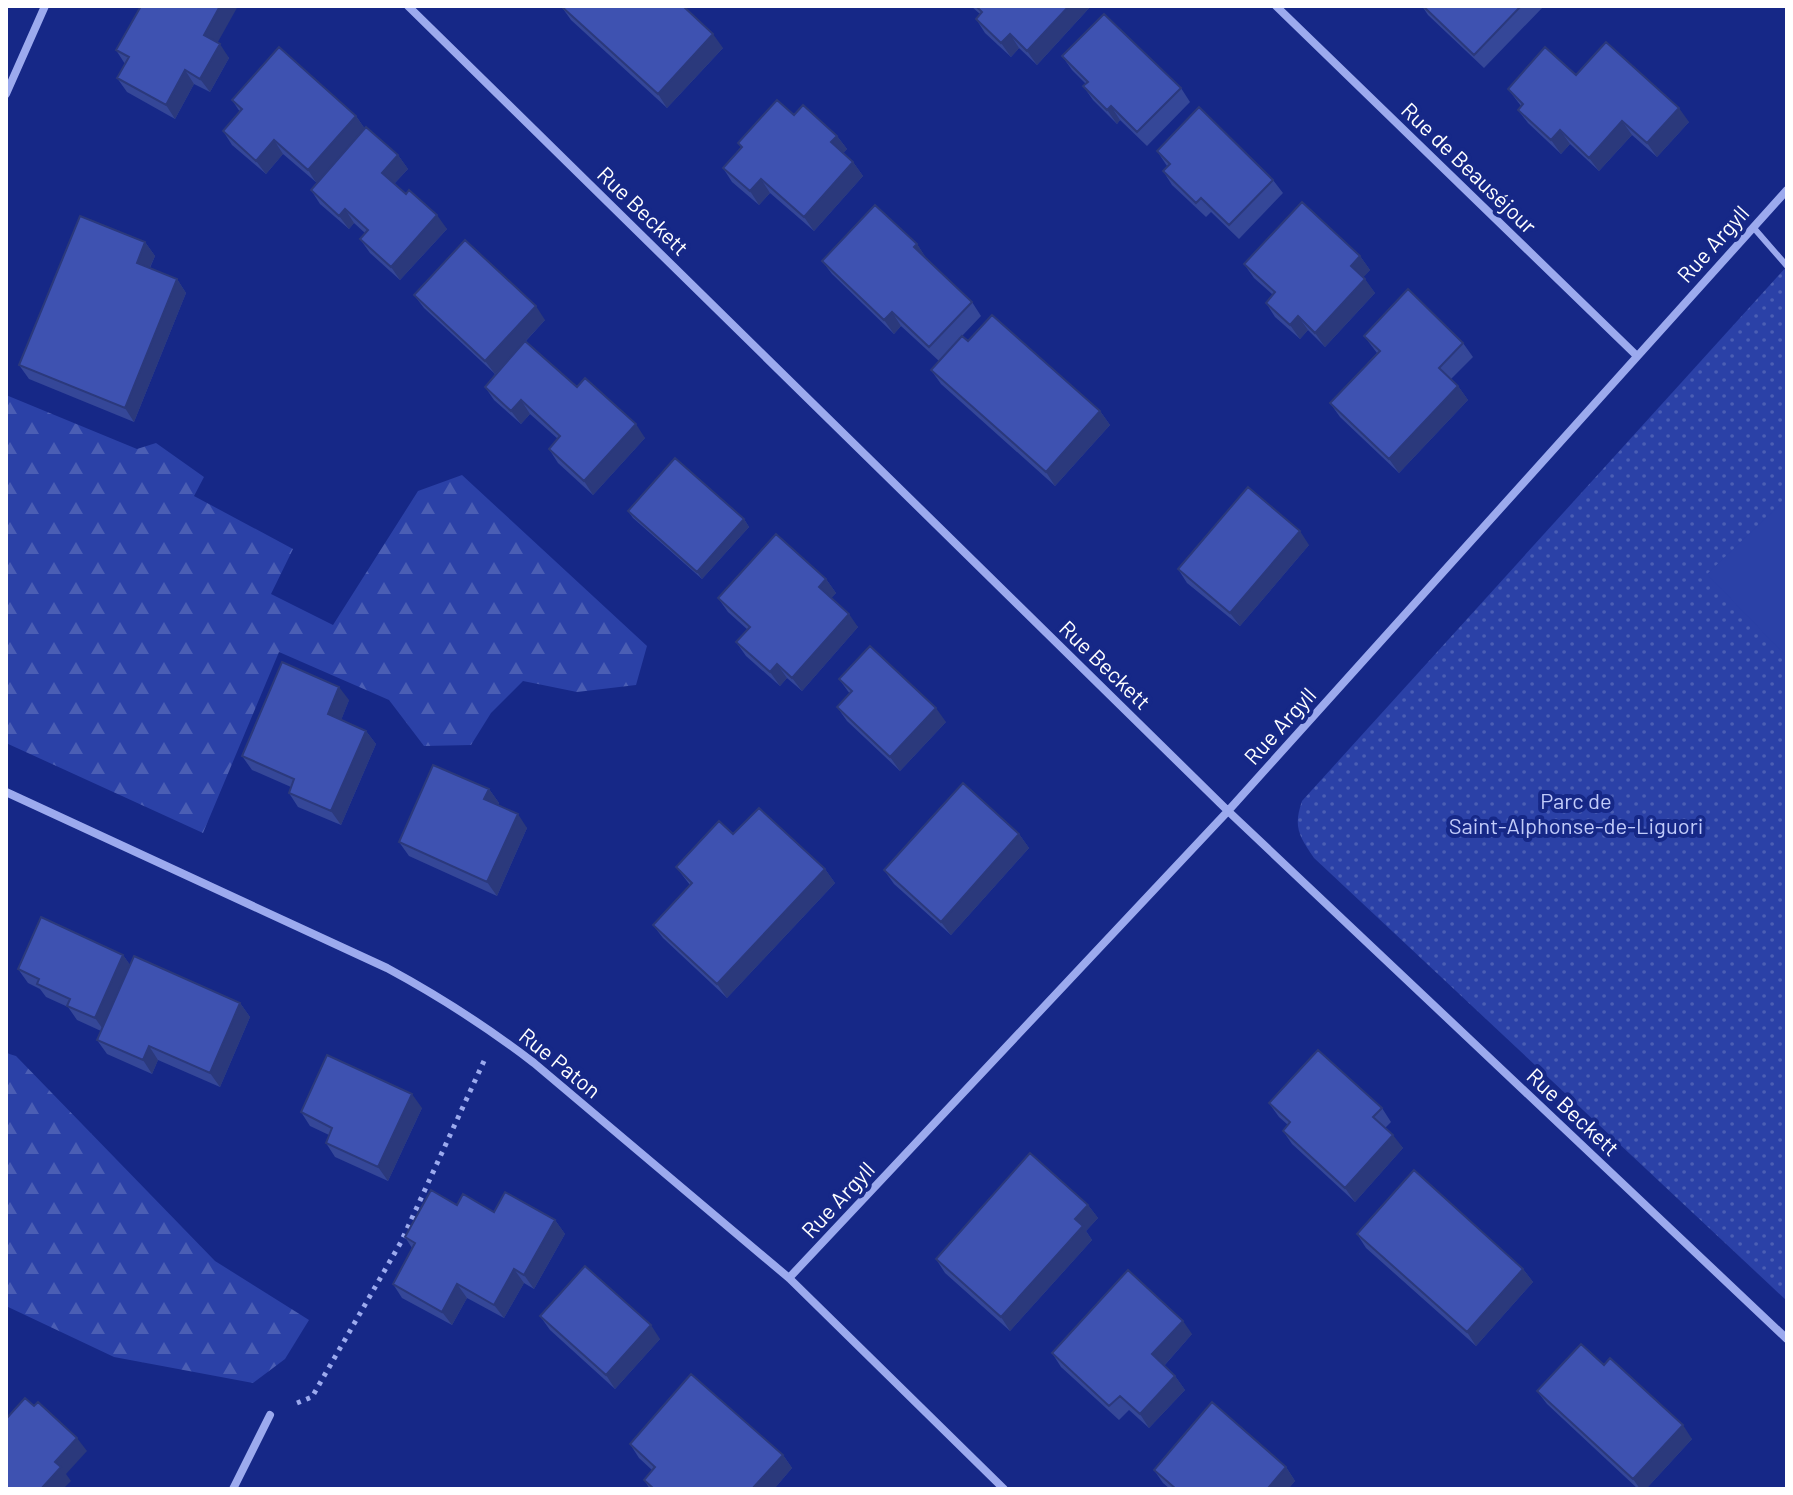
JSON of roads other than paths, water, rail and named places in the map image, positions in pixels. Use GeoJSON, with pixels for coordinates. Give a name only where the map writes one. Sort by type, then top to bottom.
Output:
{"type":"FeatureCollection","features":[{"type":"Feature","properties":{"kind":"street"},"geometry":{"type":"LineString","coordinates":[[6,94],[45,6]]}},
{"type":"Feature","properties":{"kind":"street","name":"Rue Beckett"},"geometry":{"type":"LineString","coordinates":[[408,6],[1228,811],[1787,1339]]}},
{"type":"Feature","properties":{"kind":"street","name":"Rue de Beauséjour"},"geometry":{"type":"LineString","coordinates":[[1276,6],[1637,356]]}},
{"type":"Feature","properties":{"kind":"street","name":"Rue Argyll"},"geometry":{"type":"LineString","coordinates":[[789,1278],[1228,811],[1787,190]]}},
{"type":"Feature","properties":{"kind":"street","name":"Rue Paton"},"geometry":{"type":"LineString","coordinates":[[6,792],[387,968],[444,999],[494,1032],[789,1278],[1004,1489]]}},
{"type":"Feature","properties":{"kind":"street"},"geometry":{"type":"LineString","coordinates":[[233,1489],[270,1415]]}},
{"type":"Feature","properties":{"kind":"lane"},"geometry":{"type":"LineString","coordinates":[[1753,227],[1787,266]]}},
{"type":"Feature","properties":{"kind":"park label","name":"Parc de Saint-Alphonse-de-Liguori"},"geometry":{"type":"Point","coordinates":[1576,814]}}]}
